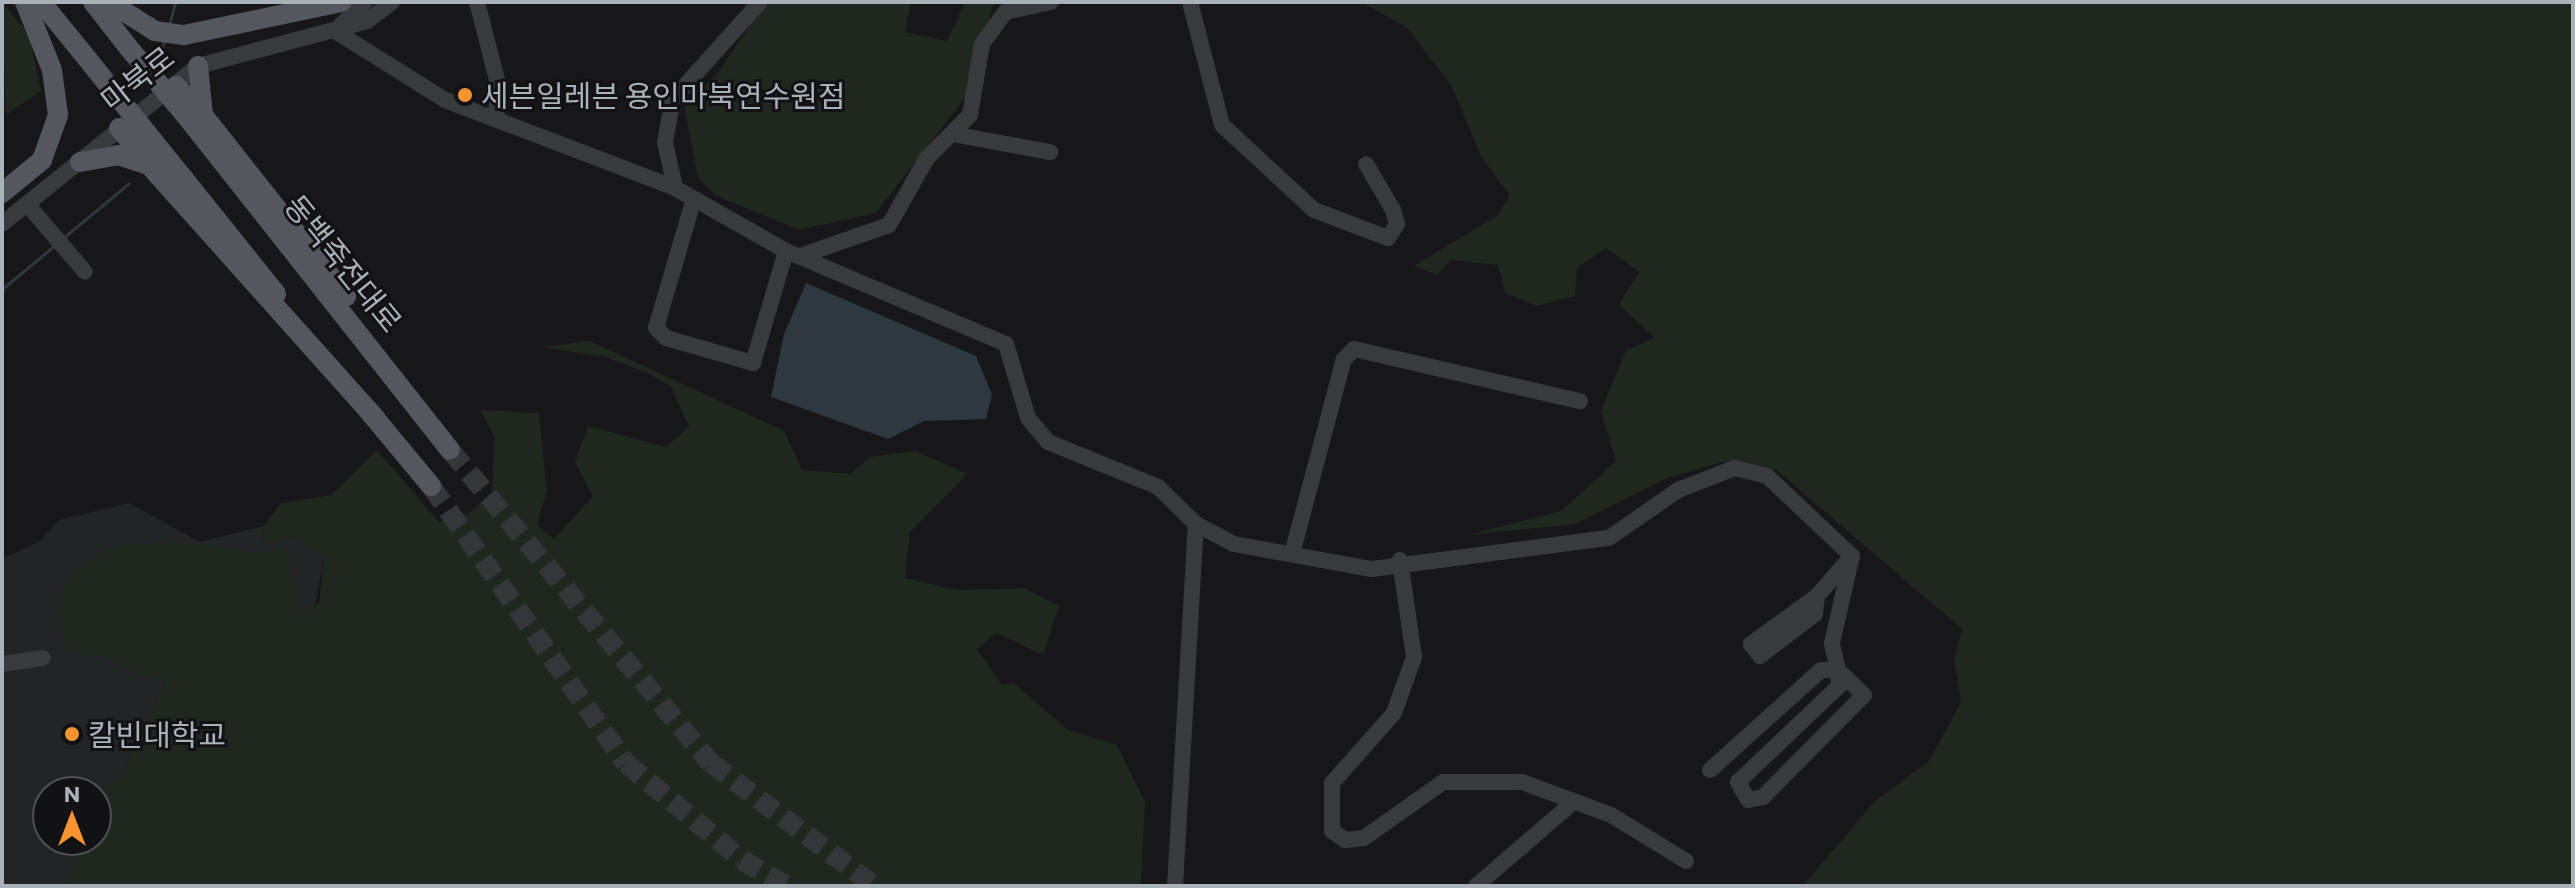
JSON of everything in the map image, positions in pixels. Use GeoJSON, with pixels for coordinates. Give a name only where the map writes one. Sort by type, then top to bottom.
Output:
{"type":"FeatureCollection","features":[{"type":"Feature","properties":{"kind":"main road"},"geometry":{"type":"LineString","coordinates":[[2,193],[42,160],[58,115],[52,70],[25,2]]}},
{"type":"Feature","properties":{"kind":"main road"},"geometry":{"type":"LineString","coordinates":[[41,2],[431,486]]}},
{"type":"Feature","properties":{"kind":"main road"},"geometry":{"type":"LineString","coordinates":[[93,2],[128,47],[195,116]]}},
{"type":"Feature","properties":{"kind":"main road"},"geometry":{"type":"LineString","coordinates":[[109,2],[155,31],[184,35],[342,2]]}},
{"type":"Feature","properties":{"kind":"main road"},"geometry":{"type":"LineString","coordinates":[[195,116],[198,66]]}},
{"type":"Feature","properties":{"kind":"main road"},"geometry":{"type":"LineString","coordinates":[[176,86],[195,116]]}},
{"type":"Feature","properties":{"kind":"main road","name":"동백죽전대로"},"geometry":{"type":"LineString","coordinates":[[195,116],[395,374],[450,450]]}},
{"type":"Feature","properties":{"kind":"main road"},"geometry":{"type":"LineString","coordinates":[[119,128],[375,418]]}},
{"type":"Feature","properties":{"kind":"main road"},"geometry":{"type":"LineString","coordinates":[[80,162],[118,155],[149,165]]}},
{"type":"Feature","properties":{"kind":"street"},"geometry":{"type":"LineString","coordinates":[[365,2],[335,31],[434,94],[675,188],[693,202],[793,254],[1006,344],[1028,418],[1048,442],[1158,487],[1196,524],[1234,544],[1372,569],[1400,560],[1609,538],[1678,490],[1735,468],[1767,476],[1852,556]]}},
{"type":"Feature","properties":{"kind":"street","name":"마북로"},"geometry":{"type":"LineString","coordinates":[[2,224],[198,66],[240,49],[335,31],[392,2]]}},
{"type":"Feature","properties":{"kind":"street"},"geometry":{"type":"LineString","coordinates":[[477,2],[498,84],[496,119]]}},
{"type":"Feature","properties":{"kind":"street"},"geometry":{"type":"LineString","coordinates":[[675,188],[665,142],[673,99],[760,2]]}},
{"type":"Feature","properties":{"kind":"street"},"geometry":{"type":"LineString","coordinates":[[793,254],[889,225],[927,158],[970,115],[982,44],[1005,12],[1051,2]]}},
{"type":"Feature","properties":{"kind":"street"},"geometry":{"type":"LineString","coordinates":[[1190,2],[1222,125],[1314,210],[1388,238],[1397,224],[1393,210],[1366,164]]}},
{"type":"Feature","properties":{"kind":"street"},"geometry":{"type":"LineString","coordinates":[[952,134],[1050,152]]}},
{"type":"Feature","properties":{"kind":"street"},"geometry":{"type":"LineString","coordinates":[[693,202],[656,328],[666,338],[753,363],[793,254]]}},
{"type":"Feature","properties":{"kind":"street"},"geometry":{"type":"LineString","coordinates":[[27,204],[85,272]]}},
{"type":"Feature","properties":{"kind":"street"},"geometry":{"type":"LineString","coordinates":[[1292,554],[1344,359],[1354,349],[1580,401]]}},
{"type":"Feature","properties":{"kind":"street"},"geometry":{"type":"LineString","coordinates":[[1175,886],[1196,524]]}},
{"type":"Feature","properties":{"kind":"street"},"geometry":{"type":"LineString","coordinates":[[1817,596],[1852,556]]}},
{"type":"Feature","properties":{"kind":"street"},"geometry":{"type":"LineString","coordinates":[[1710,770],[1821,670],[1838,670],[1864,695],[1763,797],[1748,800],[1738,782],[1839,686],[1838,670],[1832,643],[1852,556]]}},
{"type":"Feature","properties":{"kind":"street"},"geometry":{"type":"LineString","coordinates":[[1400,560],[1414,657],[1394,713],[1332,783],[1332,831],[1345,840],[1364,838],[1428,789],[1463,777],[1522,782],[1657,838],[1686,861]]}},
{"type":"Feature","properties":{"kind":"street"},"geometry":{"type":"LineString","coordinates":[[2,664],[43,658]]}},
{"type":"Feature","properties":{"kind":"street"},"geometry":{"type":"LineString","coordinates":[[1476,886],[1572,803]]}},
{"type":"Feature","properties":{"kind":"shaded area"},"geometry":{"type":"Polygon","coordinates":[[[2,2],[29,35],[41,91],[6,115],[2,2]]]}},
{"type":"Feature","properties":{"kind":"shaded area"},"geometry":{"type":"Polygon","coordinates":[[[766,2],[911,2],[905,32],[947,41],[965,2],[1003,2],[993,6],[968,94],[876,213],[799,230],[715,195],[698,178],[684,104],[717,74],[766,2]]]}},
{"type":"Feature","properties":{"kind":"shaded area"},"geometry":{"type":"Polygon","coordinates":[[[1361,2],[2573,2],[2573,886],[1803,886],[1874,802],[1929,761],[1961,702],[1954,659],[1962,629],[1776,470],[1722,462],[1667,478],[1575,524],[1468,535],[1561,511],[1616,461],[1601,411],[1626,350],[1655,338],[1619,305],[1639,272],[1606,248],[1577,268],[1575,296],[1536,306],[1505,293],[1498,265],[1451,260],[1437,275],[1414,266],[1498,215],[1510,195],[1482,158],[1451,85],[1406,27],[1361,2]]]}},
{"type":"Feature","properties":{"kind":"shaded area"},"geometry":{"type":"Polygon","coordinates":[[[806,283],[976,356],[992,395],[986,419],[924,421],[888,439],[771,397],[784,334],[806,283]]]}},
{"type":"Feature","properties":{"kind":"shaded area"},"geometry":{"type":"Polygon","coordinates":[[[590,341],[784,431],[802,470],[851,474],[870,457],[915,451],[967,474],[910,532],[905,578],[957,590],[1024,588],[1059,606],[1043,655],[996,633],[977,649],[1002,685],[1014,683],[1068,730],[1117,745],[1145,802],[1141,886],[66,886],[76,856],[112,856],[112,782],[120,777],[166,679],[139,676],[104,657],[65,653],[57,615],[61,585],[79,566],[108,547],[174,541],[264,553],[284,543],[304,629],[304,608],[319,603],[324,558],[293,537],[262,542],[264,526],[281,503],[331,495],[377,450],[439,522],[471,512],[492,491],[494,436],[480,410],[539,413],[547,491],[537,525],[554,539],[593,496],[575,462],[588,426],[666,447],[689,426],[671,387],[650,374],[605,357],[541,347],[590,341]]]}},
{"type":"Feature","properties":{"kind":"shaded area","name":"칼빈대학교"},"geometry":{"type":"Polygon","coordinates":[[[129,503],[200,542],[264,526],[262,542],[293,537],[324,558],[304,663],[166,679],[120,777],[112,782],[112,776],[32,776],[32,856],[76,856],[66,886],[2,886],[2,559],[40,541],[59,520],[129,503]]]}},
{"type":"Feature","properties":{"kind":"waterway"},"geometry":{"type":"LineString","coordinates":[[169,25],[175,2]]}},
{"type":"Feature","properties":{"kind":"waterway"},"geometry":{"type":"LineString","coordinates":[[156,67],[164,40]]}},
{"type":"Feature","properties":{"kind":"waterway"},"geometry":{"type":"LineString","coordinates":[[63,238],[128,184]]}},
{"type":"Feature","properties":{"kind":"waterway"},"geometry":{"type":"LineString","coordinates":[[2,289],[55,245]]}},
{"type":"Feature","properties":{"kind":"tunnel"},"geometry":{"type":"LineString","coordinates":[[450,450],[711,763],[874,886]]}},
{"type":"Feature","properties":{"kind":"tunnel"},"geometry":{"type":"LineString","coordinates":[[431,486],[626,763],[742,860],[787,886]]}},
{"type":"Feature","properties":{"kind":"place","name":"세븐일레븐 용인마북연수원점"},"geometry":{"type":"Point","coordinates":[465,95]}},
{"type":"Feature","properties":{"kind":"place","name":"칼빈대학교"},"geometry":{"type":"Point","coordinates":[72,734]}}]}
